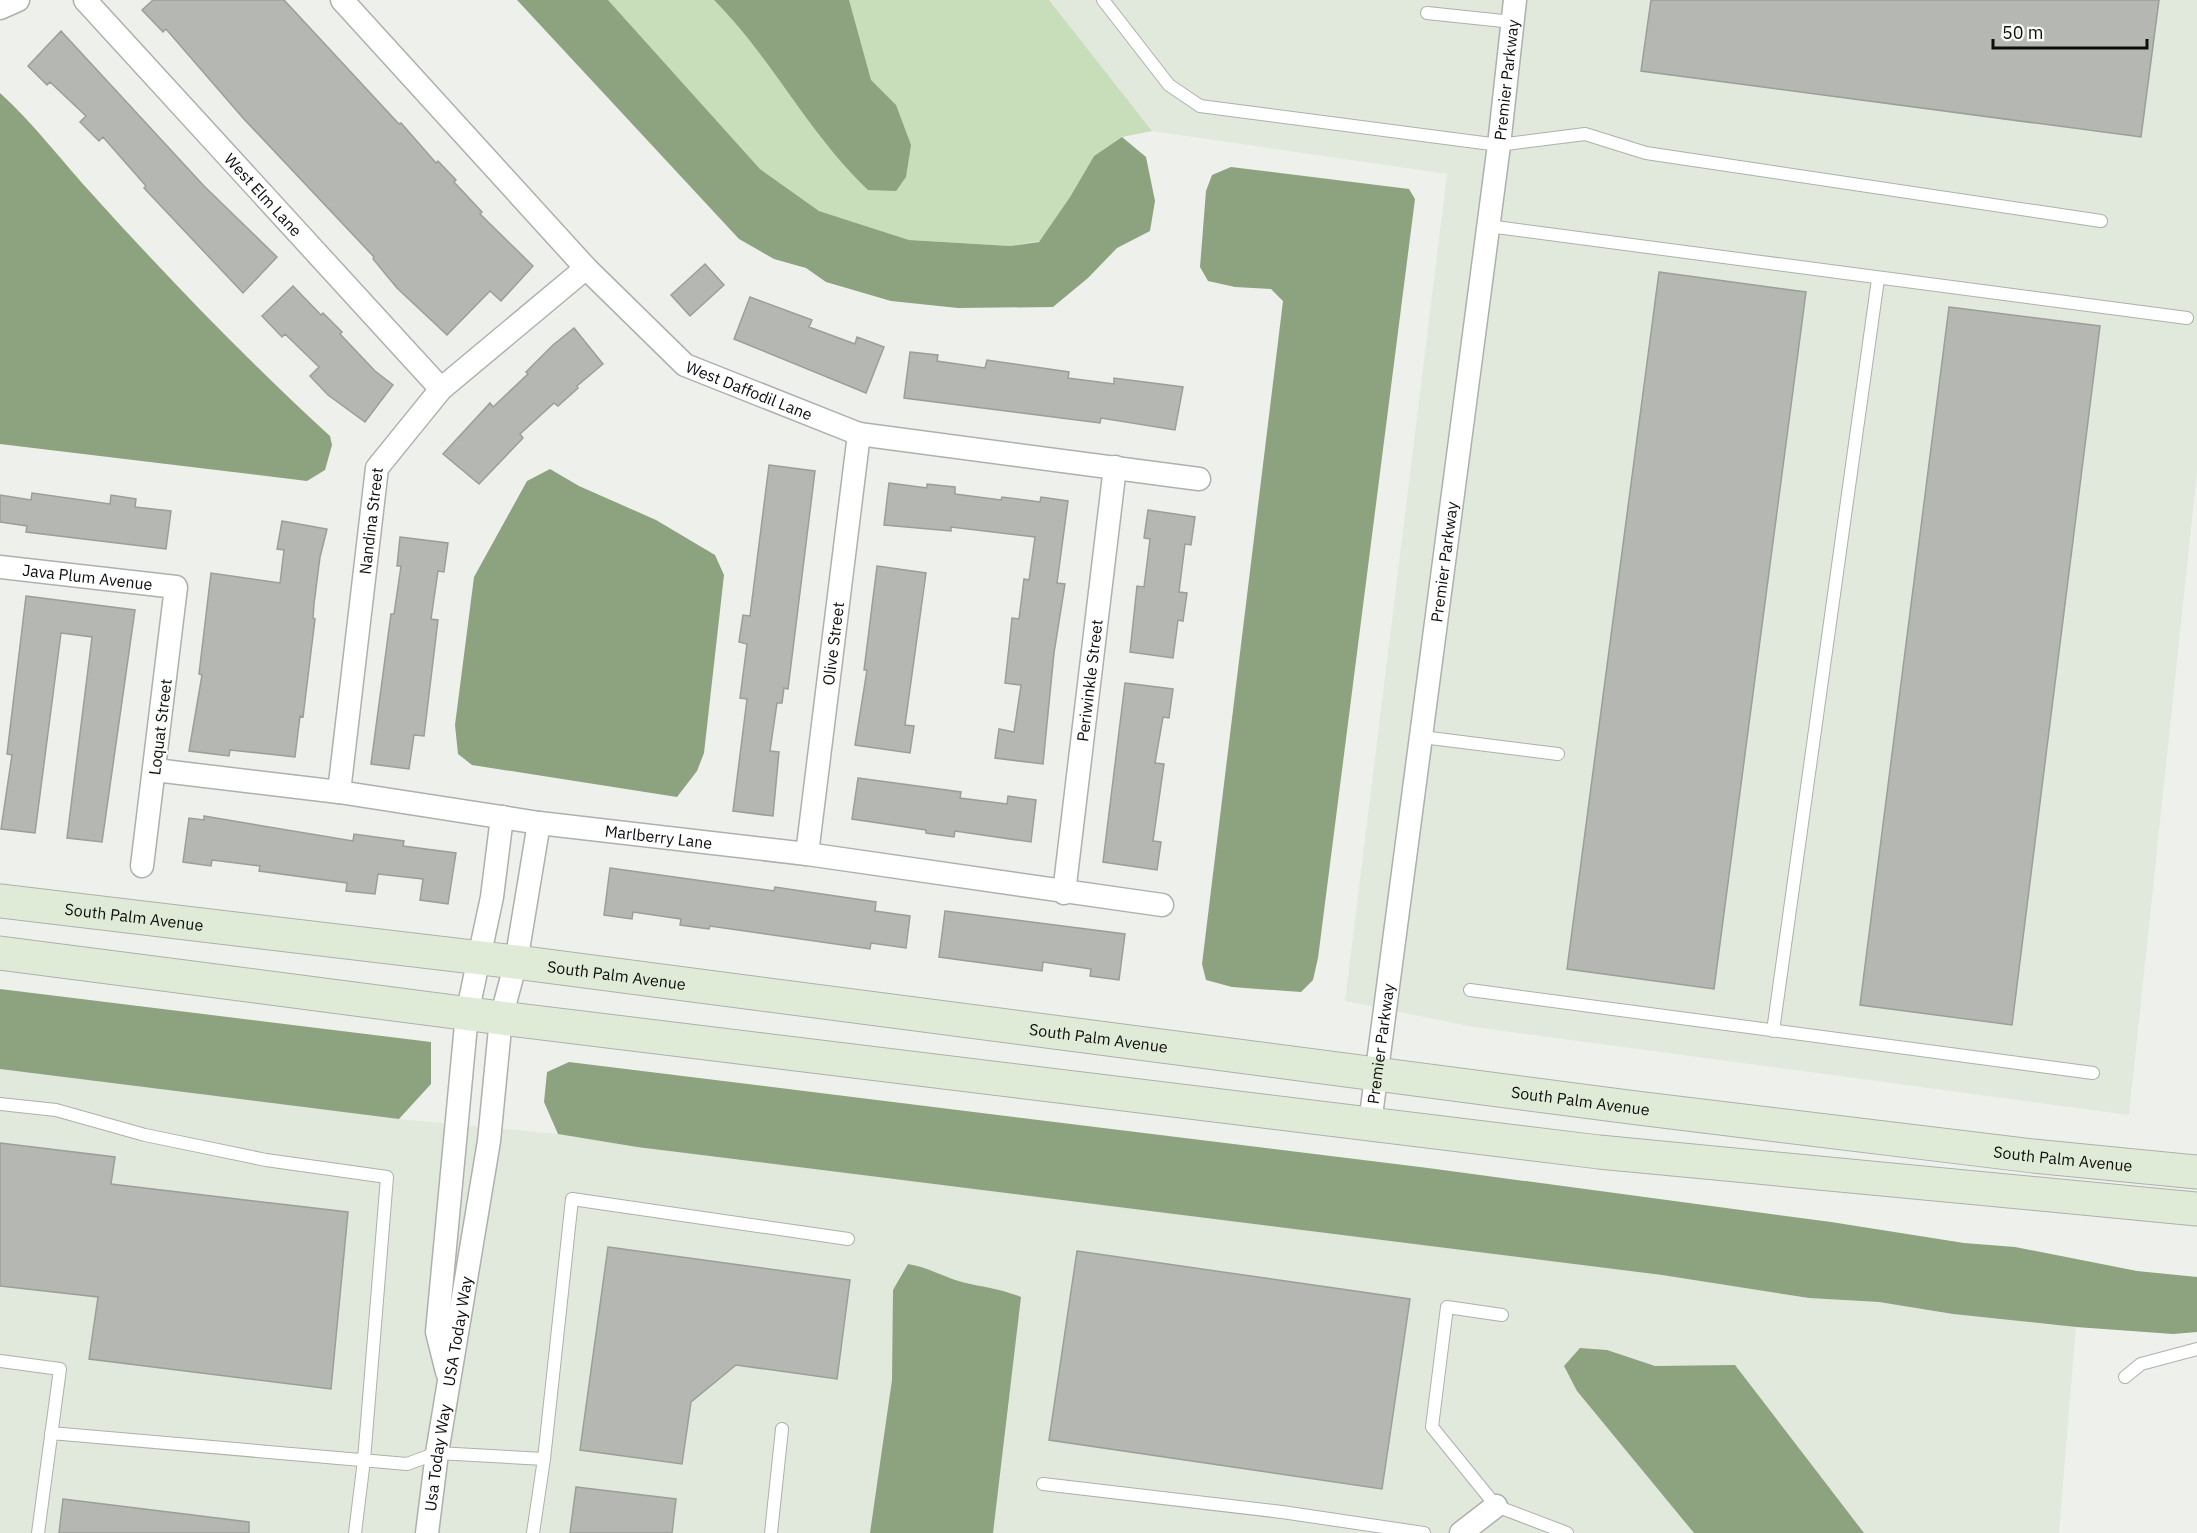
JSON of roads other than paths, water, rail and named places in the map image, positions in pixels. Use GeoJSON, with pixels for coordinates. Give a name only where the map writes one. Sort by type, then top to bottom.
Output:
{"type":"FeatureCollection","features":[{"type":"Feature","properties":{"kind":"main road","name":"South Palm Avenue"},"geometry":{"type":"LineString","coordinates":[[0,901],[478,957],[2021,1155],[2197,1172]]}},
{"type":"Feature","properties":{"kind":"main road"},"geometry":{"type":"LineString","coordinates":[[0,953],[467,1014],[1599,1152],[2197,1209]]}},
{"type":"Feature","properties":{"kind":"street"},"geometry":{"type":"LineString","coordinates":[[0,8],[18,0]]}},
{"type":"Feature","properties":{"kind":"street","name":"West Elm Lane"},"geometry":{"type":"LineString","coordinates":[[85,0],[441,390]]}},
{"type":"Feature","properties":{"kind":"street","name":"West Daffodil Lane"},"geometry":{"type":"LineString","coordinates":[[342,0],[586,268],[685,365],[859,434],[1199,479]]}},
{"type":"Feature","properties":{"kind":"street","name":"Premier Parkway"},"geometry":{"type":"LineString","coordinates":[[1370,1123],[1499,146],[1514,11]]}},
{"type":"Feature","properties":{"kind":"street","name":"Nandina Street"},"geometry":{"type":"LineString","coordinates":[[339,792],[377,468],[441,390],[586,268]]}},
{"type":"Feature","properties":{"kind":"street","name":"Olive Street"},"geometry":{"type":"LineString","coordinates":[[807,854],[859,434]]}},
{"type":"Feature","properties":{"kind":"street","name":"Periwinkle Street"},"geometry":{"type":"LineString","coordinates":[[1064,893],[1116,467]]}},
{"type":"Feature","properties":{"kind":"street","name":"Java Plum Avenue"},"geometry":{"type":"LineString","coordinates":[[0,567],[176,587]]}},
{"type":"Feature","properties":{"kind":"street","name":"Loquat Street"},"geometry":{"type":"LineString","coordinates":[[142,866],[176,587]]}},
{"type":"Feature","properties":{"kind":"street","name":"Marlberry Lane"},"geometry":{"type":"LineString","coordinates":[[155,770],[339,792],[539,823],[807,854],[1064,893],[1162,905]]}},
{"type":"Feature","properties":{"kind":"street","name":"USA Today Way"},"geometry":{"type":"LineString","coordinates":[[449,1382],[437,1332],[467,1014],[492,897],[502,817]]}},
{"type":"Feature","properties":{"kind":"street","name":"USA Today Way"},"geometry":{"type":"LineString","coordinates":[[449,1382],[489,1141],[501,1018],[516,962],[539,823]]}},
{"type":"Feature","properties":{"kind":"street","name":"Usa Today Way"},"geometry":{"type":"LineString","coordinates":[[427,1533],[449,1382]]}},
{"type":"Feature","properties":{"kind":"street"},"geometry":{"type":"LineString","coordinates":[[1461,1533],[1496,1506]]}},
{"type":"Feature","properties":{"kind":"lane"},"geometry":{"type":"LineString","coordinates":[[1103,0],[1169,86],[1200,106],[1499,146],[1585,134],[1646,153],[2101,221]]}},
{"type":"Feature","properties":{"kind":"lane"},"geometry":{"type":"LineString","coordinates":[[1427,13],[1514,11]]}},
{"type":"Feature","properties":{"kind":"lane"},"geometry":{"type":"LineString","coordinates":[[1488,226],[2187,318]]}},
{"type":"Feature","properties":{"kind":"lane"},"geometry":{"type":"LineString","coordinates":[[1773,1031],[1878,279]]}},
{"type":"Feature","properties":{"kind":"lane"},"geometry":{"type":"LineString","coordinates":[[1422,737],[1558,754]]}},
{"type":"Feature","properties":{"kind":"lane"},"geometry":{"type":"LineString","coordinates":[[1470,990],[2093,1073]]}},
{"type":"Feature","properties":{"kind":"lane"},"geometry":{"type":"LineString","coordinates":[[0,1104],[56,1110],[145,1135],[267,1160],[387,1177],[364,1460],[355,1533]]}},
{"type":"Feature","properties":{"kind":"lane"},"geometry":{"type":"LineString","coordinates":[[533,1533],[544,1459],[572,1199],[848,1239]]}},
{"type":"Feature","properties":{"kind":"lane"},"geometry":{"type":"LineString","coordinates":[[1502,1315],[1447,1307],[1432,1427],[1496,1506],[1567,1533]]}},
{"type":"Feature","properties":{"kind":"lane"},"geometry":{"type":"LineString","coordinates":[[2125,1377],[2141,1364],[2197,1349]]}},
{"type":"Feature","properties":{"kind":"lane"},"geometry":{"type":"LineString","coordinates":[[0,1360],[60,1369],[38,1533]]}},
{"type":"Feature","properties":{"kind":"lane"},"geometry":{"type":"LineString","coordinates":[[771,1533],[782,1429]]}},
{"type":"Feature","properties":{"kind":"lane"},"geometry":{"type":"LineString","coordinates":[[51,1433],[407,1464],[437,1452],[544,1459]]}},
{"type":"Feature","properties":{"kind":"lane"},"geometry":{"type":"LineString","coordinates":[[1043,1484],[1281,1512],[1424,1533]]}}]}
